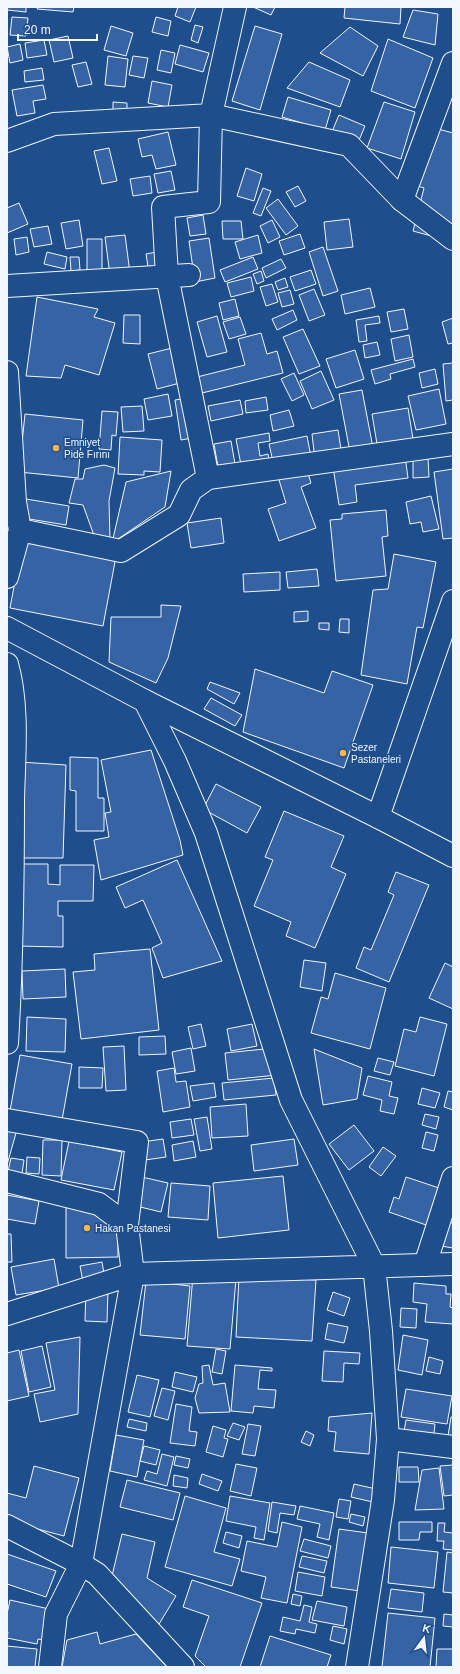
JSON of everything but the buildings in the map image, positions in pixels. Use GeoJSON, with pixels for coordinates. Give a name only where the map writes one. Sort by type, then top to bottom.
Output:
{"type":"FeatureCollection","features":[{"type":"Feature","properties":{"kind":"street"},"geometry":{"type":"LineString","coordinates":[[208,478],[167,276],[163,207],[209,202],[211,115],[234,7]]}},
{"type":"Feature","properties":{"kind":"street"},"geometry":{"type":"LineString","coordinates":[[402,200],[453,63]]}},
{"type":"Feature","properties":{"kind":"street"},"geometry":{"type":"LineString","coordinates":[[7,141],[54,124],[211,115],[349,145],[402,200],[453,239]]}},
{"type":"Feature","properties":{"kind":"street"},"geometry":{"type":"LineString","coordinates":[[7,286],[189,275]]}},
{"type":"Feature","properties":{"kind":"street"},"geometry":{"type":"LineString","coordinates":[[7,372],[15,502],[20,530],[7,577]]}},
{"type":"Feature","properties":{"kind":"street"},"geometry":{"type":"LineString","coordinates":[[20,530],[121,551],[179,515],[191,490],[208,478],[453,444]]}},
{"type":"Feature","properties":{"kind":"street"},"geometry":{"type":"LineString","coordinates":[[378,817],[453,601]]}},
{"type":"Feature","properties":{"kind":"street"},"geometry":{"type":"LineString","coordinates":[[7,628],[146,701],[453,856]]}},
{"type":"Feature","properties":{"kind":"street"},"geometry":{"type":"LineString","coordinates":[[7,664],[12,680],[12,949],[7,1043]]}},
{"type":"Feature","properties":{"kind":"street"},"geometry":{"type":"LineString","coordinates":[[146,701],[175,761],[206,833],[290,1100],[374,1266],[382,1331],[388,1439],[383,1500],[357,1667]]}},
{"type":"Feature","properties":{"kind":"street"},"geometry":{"type":"LineString","coordinates":[[7,1120],[137,1142],[127,1225],[133,1274],[81,1564],[56,1614],[50,1667]]}},
{"type":"Feature","properties":{"kind":"street"},"geometry":{"type":"LineString","coordinates":[[425,1265],[453,1178]]}},
{"type":"Feature","properties":{"kind":"street"},"geometry":{"type":"LineString","coordinates":[[7,1181],[99,1204],[127,1225]]}},
{"type":"Feature","properties":{"kind":"street"},"geometry":{"type":"LineString","coordinates":[[7,1314],[133,1274],[453,1264]]}},
{"type":"Feature","properties":{"kind":"street"},"geometry":{"type":"LineString","coordinates":[[388,1439],[453,1448]]}},
{"type":"Feature","properties":{"kind":"street"},"geometry":{"type":"LineString","coordinates":[[7,1526],[81,1564],[97,1574],[183,1667]]}},
{"type":"Feature","properties":{"kind":"place","name":"Emniyet Pide Fırını"},"geometry":{"type":"Point","coordinates":[56,448]}},
{"type":"Feature","properties":{"kind":"place","name":"Sezer Pastaneleri"},"geometry":{"type":"Point","coordinates":[343,753]}},
{"type":"Feature","properties":{"kind":"place","name":"Hakan Pastanesi"},"geometry":{"type":"Point","coordinates":[87,1228]}}]}
